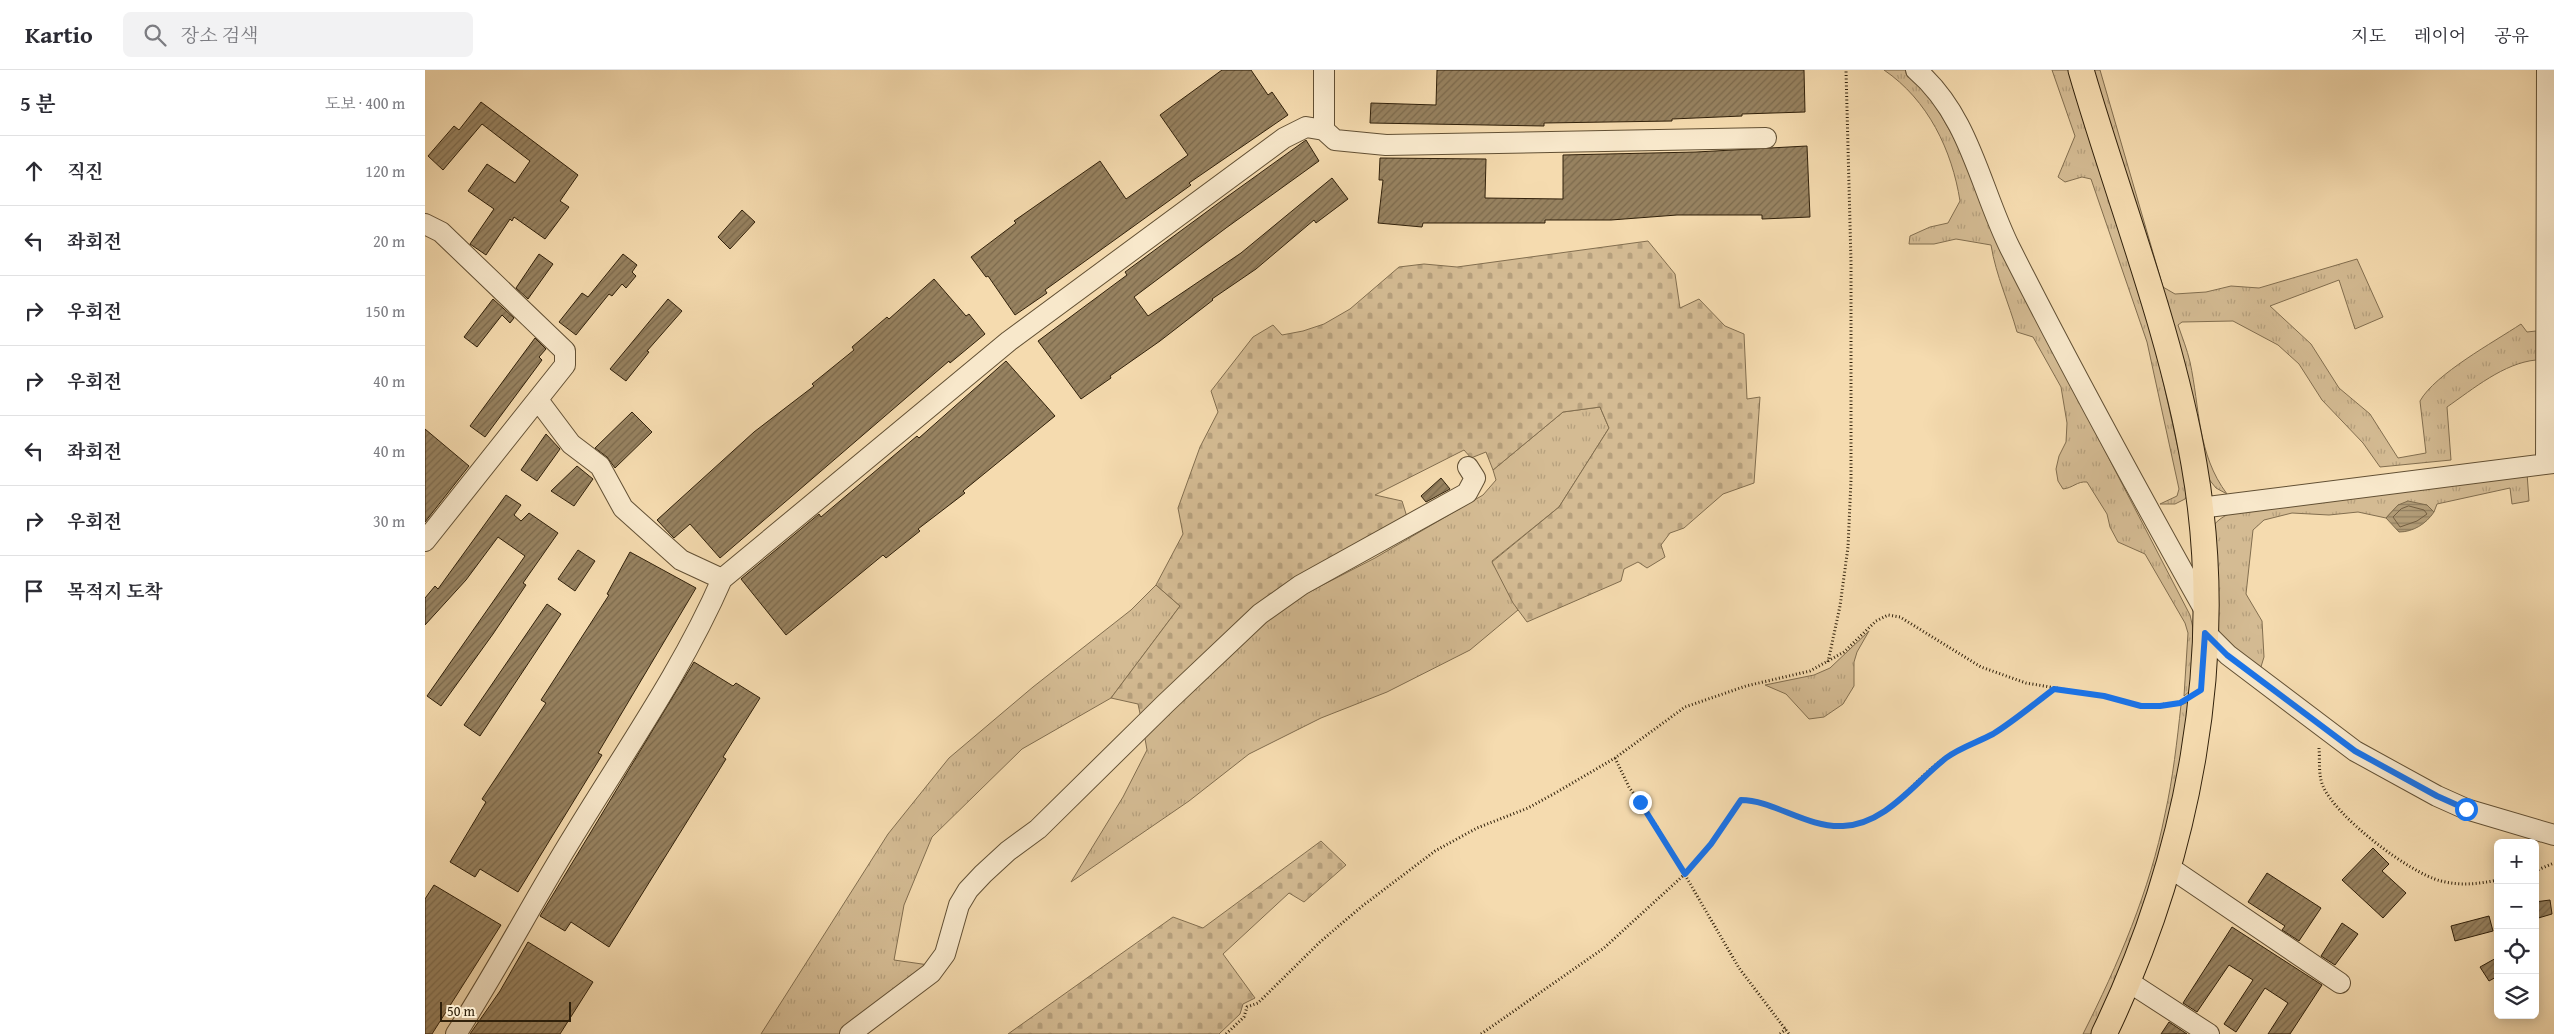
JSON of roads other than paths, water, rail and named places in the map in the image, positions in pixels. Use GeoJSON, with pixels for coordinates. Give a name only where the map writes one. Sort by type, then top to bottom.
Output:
{"type":"FeatureCollection","features":[{"type":"Feature","properties":{"kind":"main road"},"geometry":{"type":"LineString","coordinates":[[2081,70],[2164,332],[2194,463],[2200,508],[2206,623],[2201,690],[2188,789],[2169,867],[2129,982],[2103,1034]]}},
{"type":"Feature","properties":{"kind":"street"},"geometry":{"type":"LineString","coordinates":[[1324,70],[1324,130]]}},
{"type":"Feature","properties":{"kind":"street"},"geometry":{"type":"LineString","coordinates":[[1916,70],[1939,93],[1954,114],[2008,243],[2048,323],[2206,623],[2227,655],[2355,751],[2437,796],[2466,809],[2554,835]]}},
{"type":"Feature","properties":{"kind":"street"},"geometry":{"type":"LineString","coordinates":[[2200,508],[2550,463],[2547,70]]}},
{"type":"Feature","properties":{"kind":"street"},"geometry":{"type":"LineString","coordinates":[[456,1034],[478,1001],[554,868],[700,629],[722,580],[1009,342],[1284,138],[1306,127],[1324,130],[1335,140],[1386,145],[1766,138]]}},
{"type":"Feature","properties":{"kind":"street"},"geometry":{"type":"LineString","coordinates":[[425,224],[441,232],[565,351],[565,364],[425,541]]}},
{"type":"Feature","properties":{"kind":"street"},"geometry":{"type":"LineString","coordinates":[[538,400],[571,444],[600,466],[623,508],[681,560],[722,580]]}},
{"type":"Feature","properties":{"kind":"street"},"geometry":{"type":"LineString","coordinates":[[850,1034],[931,973],[945,954],[959,905],[967,890],[983,874],[1037,829],[1253,621],[1277,600],[1301,585],[1467,493],[1475,478],[1468,467]]}},
{"type":"Feature","properties":{"kind":"street"},"geometry":{"type":"LineString","coordinates":[[2169,867],[2340,983]]}},
{"type":"Feature","properties":{"kind":"street"},"geometry":{"type":"LineString","coordinates":[[2129,982],[2209,1034]]}},
{"type":"Feature","properties":{"kind":"water"},"geometry":{"type":"Polygon","coordinates":[[[2408,501],[2427,505],[2434,512],[2419,526],[2409,531],[2399,532],[2386,518],[2398,505],[2408,501]]]}}]}
